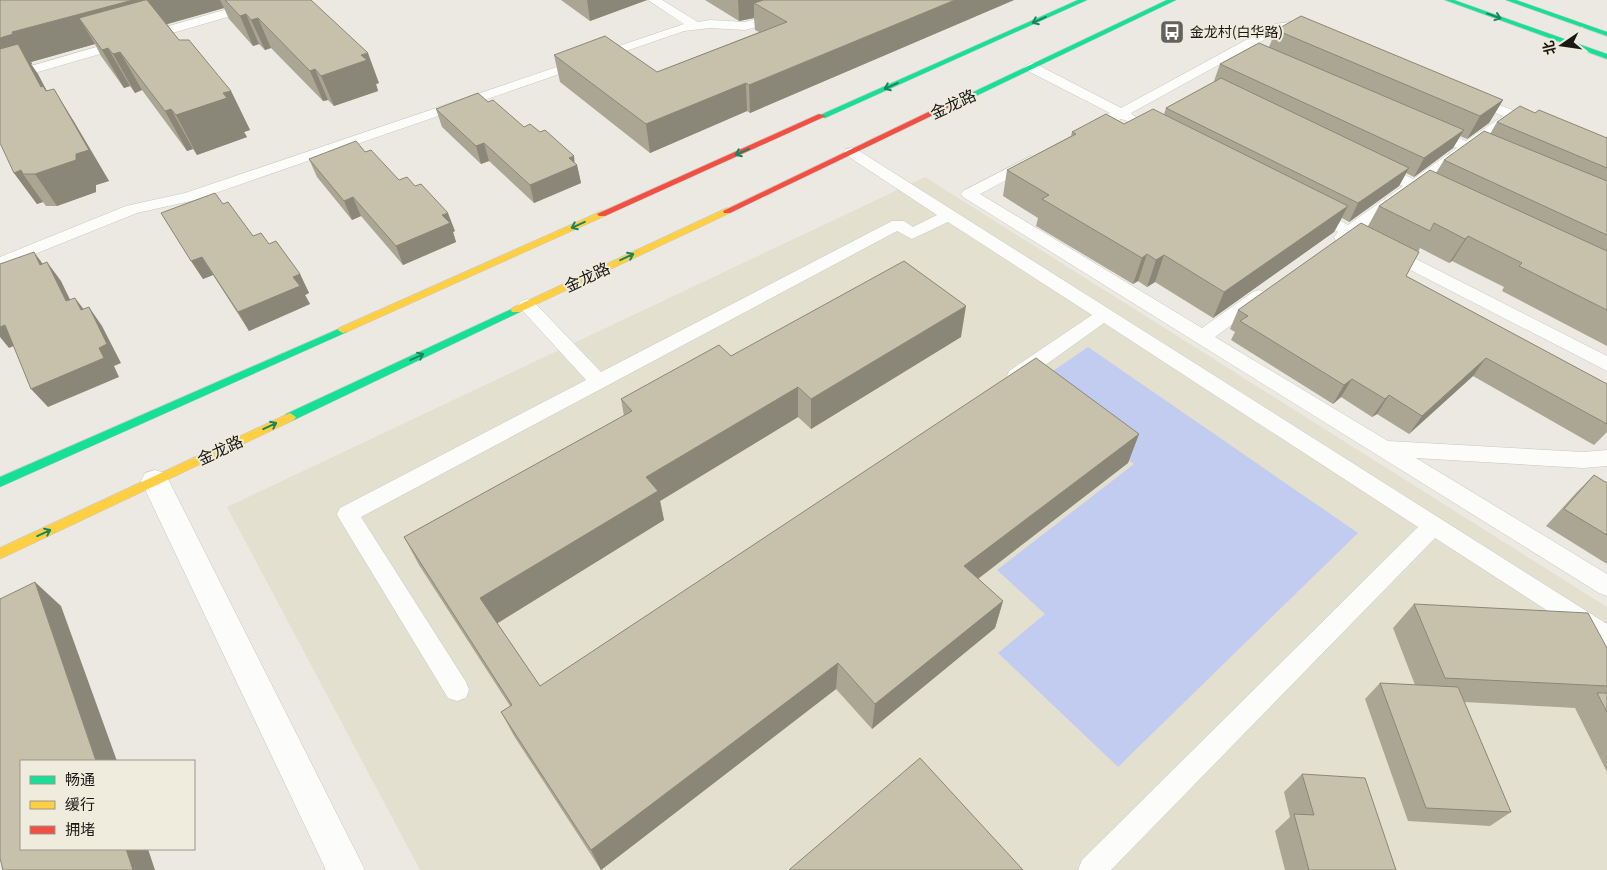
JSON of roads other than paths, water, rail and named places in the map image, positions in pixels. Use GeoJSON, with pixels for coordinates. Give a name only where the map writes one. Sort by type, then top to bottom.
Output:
{"type":"FeatureCollection","features":[{"type":"Feature","properties":{"kind":"main road"},"geometry":{"type":"LineString","coordinates":[[0,482],[1084,0]]}},
{"type":"Feature","properties":{"kind":"main road","name":"金龙路"},"geometry":{"type":"LineString","coordinates":[[0,554],[1174,0]]}},
{"type":"Feature","properties":{"kind":"main road"},"geometry":{"type":"LineString","coordinates":[[1448,0],[1607,57]]}},
{"type":"Feature","properties":{"kind":"main road"},"geometry":{"type":"LineString","coordinates":[[1509,0],[1607,34]]}},
{"type":"Feature","properties":{"kind":"street"},"geometry":{"type":"LineString","coordinates":[[154,481],[346,870]]}},
{"type":"Feature","properties":{"kind":"lane"},"geometry":{"type":"LineString","coordinates":[[0,79],[272,0]]}},
{"type":"Feature","properties":{"kind":"lane"},"geometry":{"type":"LineString","coordinates":[[654,0],[694,25]]}},
{"type":"Feature","properties":{"kind":"lane"},"geometry":{"type":"LineString","coordinates":[[0,263],[132,209],[189,197],[618,49],[694,25],[745,26],[796,12]]}},
{"type":"Feature","properties":{"kind":"lane"},"geometry":{"type":"LineString","coordinates":[[1078,136],[1279,27],[1298,25],[1316,33]]}},
{"type":"Feature","properties":{"kind":"lane"},"geometry":{"type":"LineString","coordinates":[[1241,48],[1259,56]]}},
{"type":"Feature","properties":{"kind":"lane"},"geometry":{"type":"LineString","coordinates":[[1031,67],[1147,127]]}},
{"type":"Feature","properties":{"kind":"lane"},"geometry":{"type":"LineString","coordinates":[[1188,76],[1205,85]]}},
{"type":"Feature","properties":{"kind":"lane"},"geometry":{"type":"LineString","coordinates":[[1459,92],[1547,129]]}},
{"type":"Feature","properties":{"kind":"lane"},"geometry":{"type":"LineString","coordinates":[[1326,248],[1513,115]]}},
{"type":"Feature","properties":{"kind":"lane"},"geometry":{"type":"LineString","coordinates":[[1422,128],[1502,162]]}},
{"type":"Feature","properties":{"kind":"lane"},"geometry":{"type":"LineString","coordinates":[[850,152],[1607,637]]}},
{"type":"Feature","properties":{"kind":"lane"},"geometry":{"type":"LineString","coordinates":[[1045,154],[969,194],[1607,586]]}},
{"type":"Feature","properties":{"kind":"lane"},"geometry":{"type":"LineString","coordinates":[[1362,160],[1450,202]]}},
{"type":"Feature","properties":{"kind":"lane"},"geometry":{"type":"LineString","coordinates":[[1306,209],[1607,364]]}},
{"type":"Feature","properties":{"kind":"lane"},"geometry":{"type":"LineString","coordinates":[[457,690],[348,514],[898,224],[912,234],[949,215]]}},
{"type":"Feature","properties":{"kind":"lane"},"geometry":{"type":"LineString","coordinates":[[1202,337],[1272,287]]}},
{"type":"Feature","properties":{"kind":"lane"},"geometry":{"type":"LineString","coordinates":[[527,305],[598,382]]}},
{"type":"Feature","properties":{"kind":"lane"},"geometry":{"type":"LineString","coordinates":[[1014,377],[1104,315]]}},
{"type":"Feature","properties":{"kind":"lane"},"geometry":{"type":"LineString","coordinates":[[1384,449],[1583,460],[1607,458]]}},
{"type":"Feature","properties":{"kind":"lane"},"geometry":{"type":"LineString","coordinates":[[1092,870],[1433,526]]}},
{"type":"Feature","properties":{"kind":"place","name":"金龙村(白华路)"},"geometry":{"type":"Point","coordinates":[1172,32]}}]}
